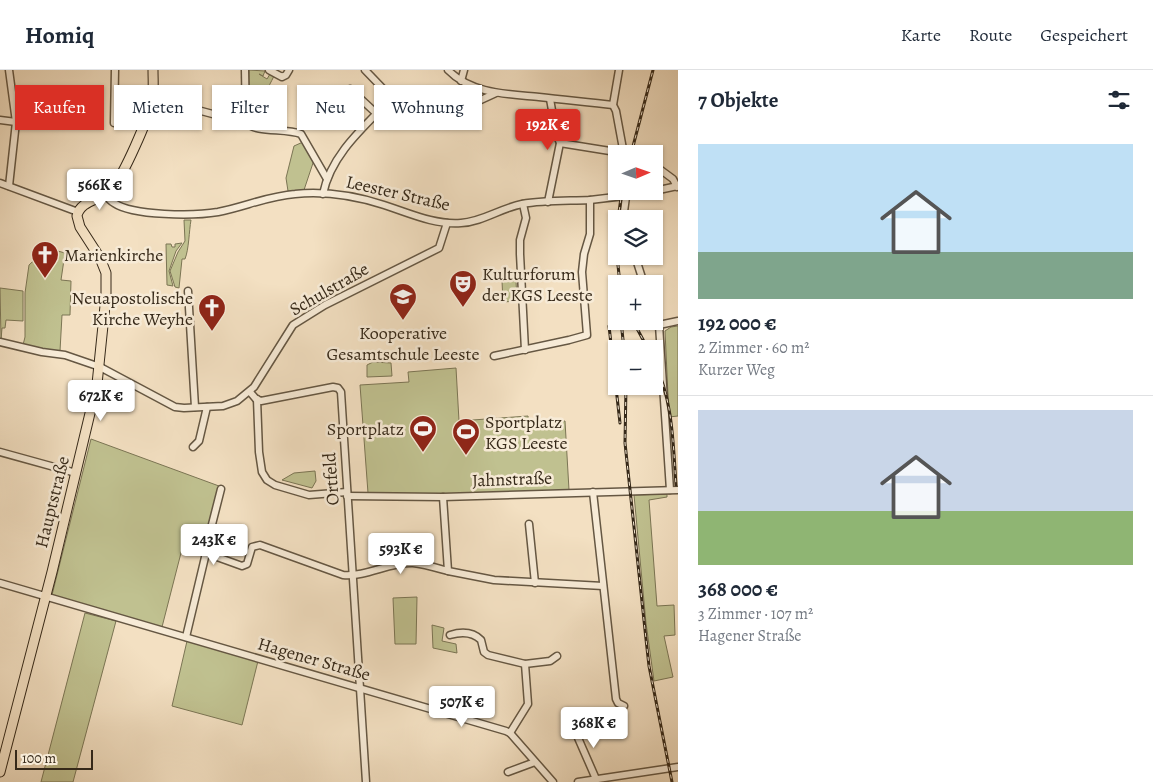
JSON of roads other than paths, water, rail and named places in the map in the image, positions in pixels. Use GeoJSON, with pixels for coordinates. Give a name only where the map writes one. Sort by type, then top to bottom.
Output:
{"type":"FeatureCollection","features":[{"type":"Feature","properties":{"kind":"main road"},"geometry":{"type":"LineString","coordinates":[[152,85],[153,70]]}},
{"type":"Feature","properties":{"kind":"main road"},"geometry":{"type":"LineString","coordinates":[[78,212],[84,205],[106,195],[117,182],[141,130]]}},
{"type":"Feature","properties":{"kind":"main road","name":"Hauptstraße"},"geometry":{"type":"LineString","coordinates":[[0,772],[98,384],[106,296],[106,273],[100,258],[80,227],[77,216],[78,212]]}},
{"type":"Feature","properties":{"kind":"street"},"geometry":{"type":"LineString","coordinates":[[9,70],[15,115]]}},
{"type":"Feature","properties":{"kind":"street"},"geometry":{"type":"LineString","coordinates":[[115,70],[115,85]]}},
{"type":"Feature","properties":{"kind":"street"},"geometry":{"type":"LineString","coordinates":[[245,70],[245,85]]}},
{"type":"Feature","properties":{"kind":"street"},"geometry":{"type":"LineString","coordinates":[[269,70],[282,77],[289,70]]}},
{"type":"Feature","properties":{"kind":"street"},"geometry":{"type":"LineString","coordinates":[[365,70],[379,85]]}},
{"type":"Feature","properties":{"kind":"street"},"geometry":{"type":"LineString","coordinates":[[448,70],[458,79],[475,87],[496,93],[612,105]]}},
{"type":"Feature","properties":{"kind":"street"},"geometry":{"type":"LineString","coordinates":[[458,79],[463,70]]}},
{"type":"Feature","properties":{"kind":"street"},"geometry":{"type":"LineString","coordinates":[[619,70],[612,105],[616,112],[622,145]]}},
{"type":"Feature","properties":{"kind":"street"},"geometry":{"type":"LineString","coordinates":[[482,100],[496,93]]}},
{"type":"Feature","properties":{"kind":"street"},"geometry":{"type":"LineString","coordinates":[[548,202],[560,143],[556,133],[550,99]]}},
{"type":"Feature","properties":{"kind":"street"},"geometry":{"type":"LineString","coordinates":[[364,102],[374,111]]}},
{"type":"Feature","properties":{"kind":"street"},"geometry":{"type":"LineString","coordinates":[[324,194],[328,179],[342,152],[374,117]]}},
{"type":"Feature","properties":{"kind":"street"},"geometry":{"type":"LineString","coordinates":[[0,120],[15,122]]}},
{"type":"Feature","properties":{"kind":"street"},"geometry":{"type":"LineString","coordinates":[[9,186],[15,130]]}},
{"type":"Feature","properties":{"kind":"street"},"geometry":{"type":"LineString","coordinates":[[286,130],[301,134],[328,179]]}},
{"type":"Feature","properties":{"kind":"street"},"geometry":{"type":"LineString","coordinates":[[560,143],[608,151]]}},
{"type":"Feature","properties":{"kind":"street"},"geometry":{"type":"LineString","coordinates":[[663,171],[673,179],[678,186]]}},
{"type":"Feature","properties":{"kind":"street"},"geometry":{"type":"LineString","coordinates":[[0,183],[78,212]]}},
{"type":"Feature","properties":{"kind":"street","name":"Leester Straße"},"geometry":{"type":"LineString","coordinates":[[663,189],[678,186]]}},
{"type":"Feature","properties":{"kind":"street","name":"Leester Straße"},"geometry":{"type":"LineString","coordinates":[[106,195],[114,203],[145,212],[198,214],[218,212],[269,198],[296,194],[324,194],[366,199],[419,217],[447,223],[462,223],[476,220],[523,204],[608,198]]}},
{"type":"Feature","properties":{"kind":"street"},"geometry":{"type":"LineString","coordinates":[[494,356],[587,335],[582,272],[584,254],[590,234],[590,200]]}},
{"type":"Feature","properties":{"kind":"street"},"geometry":{"type":"LineString","coordinates":[[523,204],[526,218],[520,240],[520,254],[525,350]]}},
{"type":"Feature","properties":{"kind":"street","name":"Schulstraße"},"geometry":{"type":"LineString","coordinates":[[0,342],[42,352],[64,354],[100,366],[168,404],[184,408],[195,408],[229,404],[250,392],[293,325],[316,309],[439,248],[447,223]]}},
{"type":"Feature","properties":{"kind":"street"},"geometry":{"type":"LineString","coordinates":[[188,291],[195,408]]}},
{"type":"Feature","properties":{"kind":"street"},"geometry":{"type":"LineString","coordinates":[[663,324],[678,321]]}},
{"type":"Feature","properties":{"kind":"street"},"geometry":{"type":"LineString","coordinates":[[659,330],[670,490]]}},
{"type":"Feature","properties":{"kind":"street","name":"Ortfeld"},"geometry":{"type":"LineString","coordinates":[[257,399],[265,401],[333,387],[338,388],[341,392],[366,782]]}},
{"type":"Feature","properties":{"kind":"street"},"geometry":{"type":"LineString","coordinates":[[250,392],[257,399]]}},
{"type":"Feature","properties":{"kind":"street","name":"Jahnstraße"},"geometry":{"type":"LineString","coordinates":[[257,399],[257,438],[262,472],[268,480],[276,485],[309,494],[443,496],[678,490]]}},
{"type":"Feature","properties":{"kind":"street"},"geometry":{"type":"LineString","coordinates":[[193,447],[199,441],[207,407]]}},
{"type":"Feature","properties":{"kind":"street"},"geometry":{"type":"LineString","coordinates":[[0,452],[76,473]]}},
{"type":"Feature","properties":{"kind":"street"},"geometry":{"type":"LineString","coordinates":[[186,637],[221,489]]}},
{"type":"Feature","properties":{"kind":"street"},"geometry":{"type":"LineString","coordinates":[[593,492],[616,699],[618,703],[624,706]]}},
{"type":"Feature","properties":{"kind":"street"},"geometry":{"type":"LineString","coordinates":[[443,496],[448,571]]}},
{"type":"Feature","properties":{"kind":"street"},"geometry":{"type":"LineString","coordinates":[[529,524],[535,583]]}},
{"type":"Feature","properties":{"kind":"street"},"geometry":{"type":"LineString","coordinates":[[206,553],[242,566],[247,564],[252,547],[260,545],[343,575],[353,576],[412,563],[494,580],[603,586]]}},
{"type":"Feature","properties":{"kind":"street","name":"Hagener Straße"},"geometry":{"type":"LineString","coordinates":[[0,583],[510,733]]}},
{"type":"Feature","properties":{"kind":"street"},"geometry":{"type":"LineString","coordinates":[[450,635],[460,632],[472,634],[481,640],[484,652],[488,655],[525,664],[550,661],[557,656]]}},
{"type":"Feature","properties":{"kind":"street"},"geometry":{"type":"LineString","coordinates":[[525,664],[528,704],[510,733],[553,782]]}},
{"type":"Feature","properties":{"kind":"street"},"geometry":{"type":"LineString","coordinates":[[580,719],[575,731],[596,779]]}},
{"type":"Feature","properties":{"kind":"street"},"geometry":{"type":"LineString","coordinates":[[508,772],[535,762]]}},
{"type":"Feature","properties":{"kind":"street"},"geometry":{"type":"LineString","coordinates":[[578,782],[678,767]]}},
{"type":"Feature","properties":{"kind":"railway"},"geometry":{"type":"LineString","coordinates":[[633,145],[653,70]]}},
{"type":"Feature","properties":{"kind":"railway"},"geometry":{"type":"LineString","coordinates":[[619,210],[621,200]]}},
{"type":"Feature","properties":{"kind":"railway"},"geometry":{"type":"LineString","coordinates":[[618,265],[619,275]]}},
{"type":"Feature","properties":{"kind":"railway"},"geometry":{"type":"LineString","coordinates":[[609,330],[620,423]]}},
{"type":"Feature","properties":{"kind":"railway"},"geometry":{"type":"LineString","coordinates":[[622,330],[623,340]]}},
{"type":"Feature","properties":{"kind":"railway"},"geometry":{"type":"LineString","coordinates":[[638,330],[643,340]]}},
{"type":"Feature","properties":{"kind":"railway"},"geometry":{"type":"LineString","coordinates":[[663,385],[669,406],[676,485]]}},
{"type":"Feature","properties":{"kind":"railway"},"geometry":{"type":"LineString","coordinates":[[626,395],[625,443],[649,666],[672,782]]}},
{"type":"Feature","properties":{"kind":"place","name":"Marienkirche"},"geometry":{"type":"Point","coordinates":[45,279]}},
{"type":"Feature","properties":{"kind":"place","name":"Kulturforum der KGS Leeste"},"geometry":{"type":"Point","coordinates":[463,308]}},
{"type":"Feature","properties":{"kind":"place","name":"Kooperative Gesamtschule Leeste"},"geometry":{"type":"Point","coordinates":[403,321]}},
{"type":"Feature","properties":{"kind":"place","name":"Neuapostolische Kirche Weyhe"},"geometry":{"type":"Point","coordinates":[212,332]}},
{"type":"Feature","properties":{"kind":"place","name":"Sportplatz"},"geometry":{"type":"Point","coordinates":[423,453]}},
{"type":"Feature","properties":{"kind":"place","name":"Sportplatz KGS Leeste"},"geometry":{"type":"Point","coordinates":[466,456]}}]}
